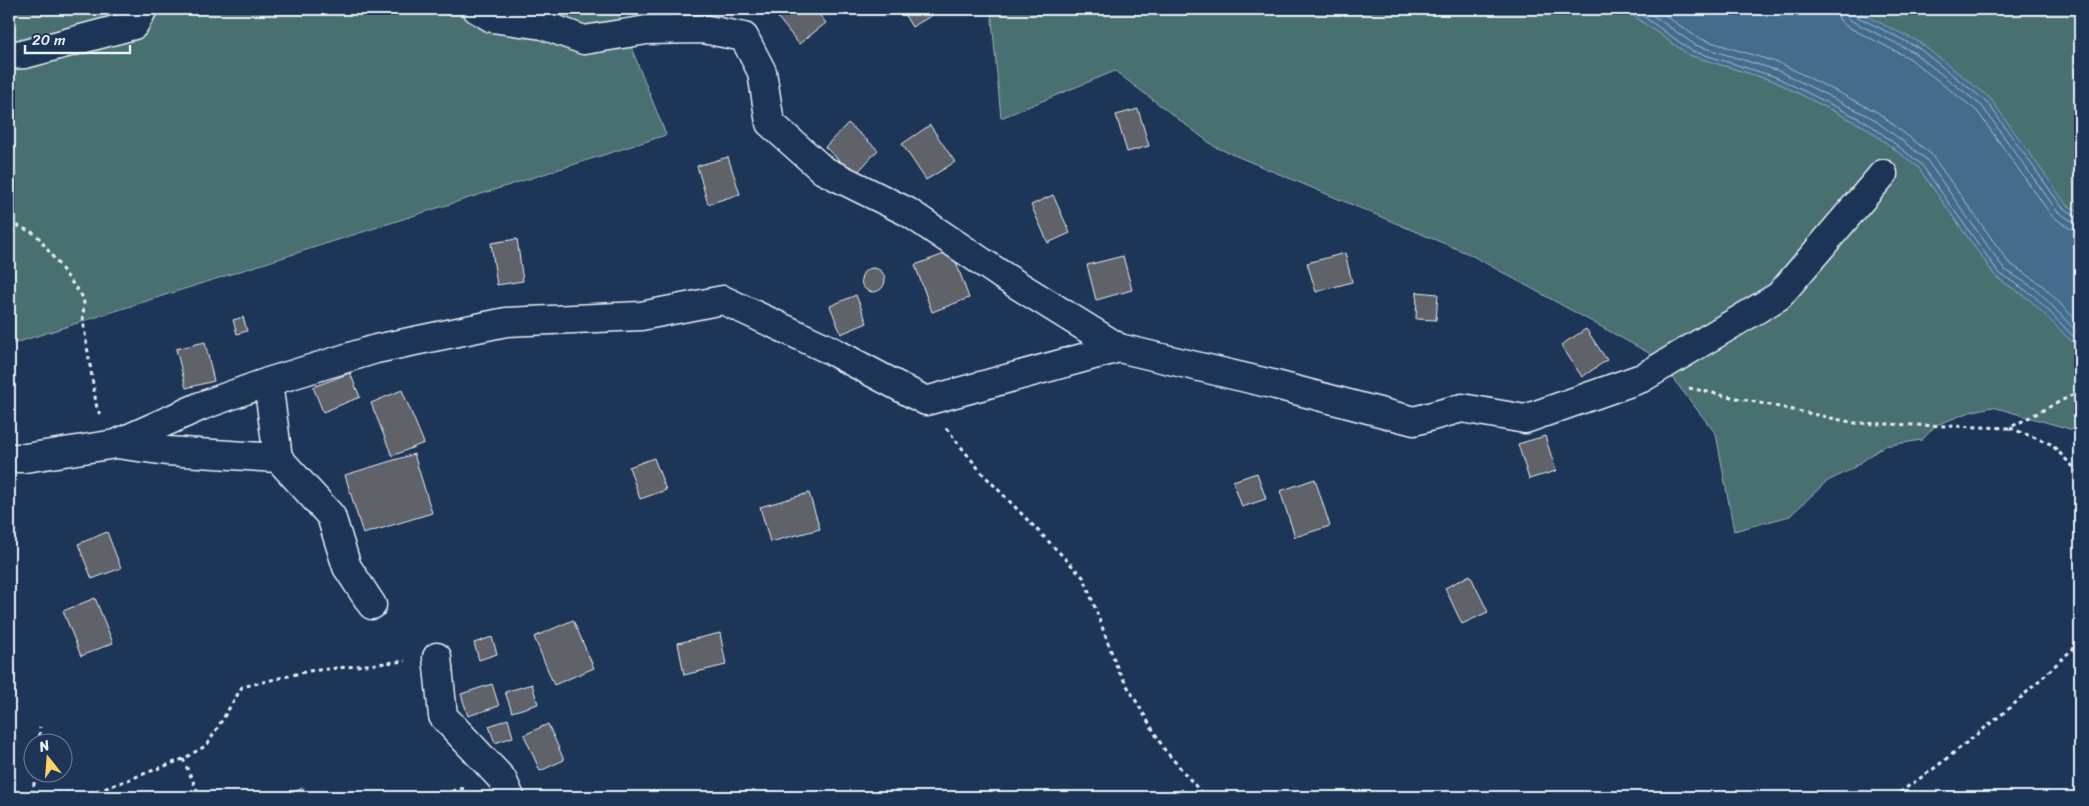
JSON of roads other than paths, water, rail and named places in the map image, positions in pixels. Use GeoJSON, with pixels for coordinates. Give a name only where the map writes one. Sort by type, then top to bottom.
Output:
{"type":"FeatureCollection","features":[{"type":"Feature","properties":{"kind":"street"},"geometry":{"type":"LineString","coordinates":[[9,55],[25,54],[134,25],[143,9]]}},
{"type":"Feature","properties":{"kind":"street"},"geometry":{"type":"LineString","coordinates":[[478,9],[492,18],[543,25],[584,40],[646,30],[703,29],[744,37],[762,72],[770,123],[823,170],[908,212],[1000,274],[1119,348],[1276,385],[1414,421],[1462,408],[1525,419],[1642,378],[1779,296],[1883,174]]}},
{"type":"Feature","properties":{"kind":"street"},"geometry":{"type":"LineString","coordinates":[[9,458],[25,458],[116,444],[201,406],[268,382],[376,349],[506,322],[641,316],[723,300],[830,350],[926,401],[1119,348]]}},
{"type":"Feature","properties":{"kind":"street"},"geometry":{"type":"LineString","coordinates":[[268,382],[278,458],[331,516],[347,567],[372,605]]}},
{"type":"Feature","properties":{"kind":"street"},"geometry":{"type":"LineString","coordinates":[[116,444],[167,451],[278,458]]}},
{"type":"Feature","properties":{"kind":"street"},"geometry":{"type":"LineString","coordinates":[[438,657],[443,716],[502,779],[510,797]]}},
{"type":"Feature","properties":{"kind":"water"},"geometry":{"type":"Polygon","coordinates":[[[1624,9],[1852,9],[1919,42],[1990,98],[2066,204],[2080,213],[2080,343],[2071,341],[2029,299],[1996,277],[1918,167],[1865,127],[1774,81],[1689,55],[1624,9]]]}}]}
